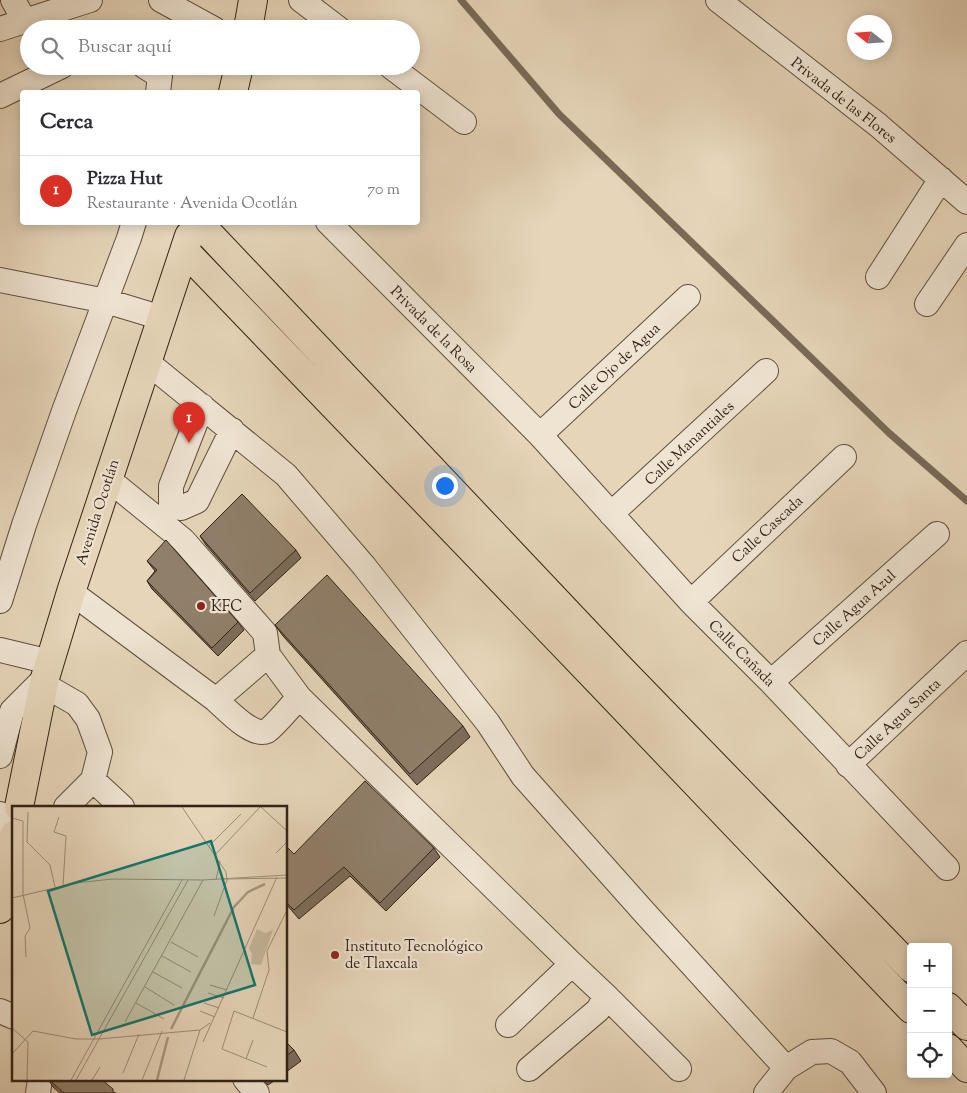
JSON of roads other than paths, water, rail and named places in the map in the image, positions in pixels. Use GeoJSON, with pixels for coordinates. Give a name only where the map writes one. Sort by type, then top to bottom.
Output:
{"type":"FeatureCollection","features":[{"type":"Feature","properties":{"kind":"main road"},"geometry":{"type":"LineString","coordinates":[[250,20],[254,1]]}},
{"type":"Feature","properties":{"kind":"main road"},"geometry":{"type":"LineString","coordinates":[[233,90],[237,75]]}},
{"type":"Feature","properties":{"kind":"main road","name":"Avenida Ocotlán"},"geometry":{"type":"LineString","coordinates":[[19,806],[46,675],[108,479],[185,251],[191,225]]}},
{"type":"Feature","properties":{"kind":"main road"},"geometry":{"type":"LineString","coordinates":[[201,225],[620,668],[907,964]]}},
{"type":"Feature","properties":{"kind":"main road"},"geometry":{"type":"LineString","coordinates":[[185,251],[907,1005]]}},
{"type":"Feature","properties":{"kind":"main road"},"geometry":{"type":"LineString","coordinates":[[0,910],[12,846]]}},
{"type":"Feature","properties":{"kind":"main road"},"geometry":{"type":"LineString","coordinates":[[952,1011],[967,1026]]}},
{"type":"Feature","properties":{"kind":"main road"},"geometry":{"type":"LineString","coordinates":[[952,1052],[967,1068]]}},
{"type":"Feature","properties":{"kind":"street"},"geometry":{"type":"LineString","coordinates":[[0,29],[18,10],[90,0]]}},
{"type":"Feature","properties":{"kind":"street"},"geometry":{"type":"LineString","coordinates":[[161,0],[198,20]]}},
{"type":"Feature","properties":{"kind":"street"},"geometry":{"type":"LineString","coordinates":[[301,0],[328,20]]}},
{"type":"Feature","properties":{"kind":"street","name":"Privada de las Flores"},"geometry":{"type":"LineString","coordinates":[[718,0],[878,125],[967,202]]}},
{"type":"Feature","properties":{"kind":"street"},"geometry":{"type":"LineString","coordinates":[[0,96],[43,75]]}},
{"type":"Feature","properties":{"kind":"street"},"geometry":{"type":"LineString","coordinates":[[158,75],[160,76],[158,90]]}},
{"type":"Feature","properties":{"kind":"street"},"geometry":{"type":"LineString","coordinates":[[402,75],[464,122]]}},
{"type":"Feature","properties":{"kind":"street"},"geometry":{"type":"LineString","coordinates":[[878,277],[941,179]]}},
{"type":"Feature","properties":{"kind":"street"},"geometry":{"type":"LineString","coordinates":[[0,601],[24,525],[64,411],[133,225]]}},
{"type":"Feature","properties":{"kind":"street","name":"Privada de la Rosa"},"geometry":{"type":"LineString","coordinates":[[331,225],[540,435]]}},
{"type":"Feature","properties":{"kind":"street"},"geometry":{"type":"LineString","coordinates":[[928,304],[967,245]]}},
{"type":"Feature","properties":{"kind":"street"},"geometry":{"type":"LineString","coordinates":[[0,280],[106,301],[162,318]]}},
{"type":"Feature","properties":{"kind":"street","name":"Calle Ojo de Agua"},"geometry":{"type":"LineString","coordinates":[[540,435],[688,297]]}},
{"type":"Feature","properties":{"kind":"street"},"geometry":{"type":"LineString","coordinates":[[148,362],[286,475],[364,566],[488,722],[523,776],[786,1068]]}},
{"type":"Feature","properties":{"kind":"street","name":"Calle Manantiales"},"geometry":{"type":"LineString","coordinates":[[611,514],[766,371]]}},
{"type":"Feature","properties":{"kind":"street"},"geometry":{"type":"LineString","coordinates":[[202,406],[172,486],[171,505],[181,508],[197,501],[232,430]]}},
{"type":"Feature","properties":{"kind":"street","name":"Calle Cañada"},"geometry":{"type":"LineString","coordinates":[[540,435],[691,602],[771,682],[947,868]]}},
{"type":"Feature","properties":{"kind":"street","name":"Calle Cascada"},"geometry":{"type":"LineString","coordinates":[[691,602],[844,457]]}},
{"type":"Feature","properties":{"kind":"street"},"geometry":{"type":"LineString","coordinates":[[108,479],[183,540],[265,633],[268,655],[300,697],[679,1069]]}},
{"type":"Feature","properties":{"kind":"street","name":"Calle Agua Azul"},"geometry":{"type":"LineString","coordinates":[[771,682],[937,534]]}},
{"type":"Feature","properties":{"kind":"street"},"geometry":{"type":"LineString","coordinates":[[71,592],[216,700],[250,729],[258,732],[267,731],[300,697]]}},
{"type":"Feature","properties":{"kind":"street"},"geometry":{"type":"LineString","coordinates":[[0,650],[46,675],[77,704],[88,719],[100,752],[97,792]]}},
{"type":"Feature","properties":{"kind":"street","name":"Calle Agua Santa"},"geometry":{"type":"LineString","coordinates":[[848,765],[967,653]]}},
{"type":"Feature","properties":{"kind":"street"},"geometry":{"type":"LineString","coordinates":[[216,700],[268,655]]}},
{"type":"Feature","properties":{"kind":"street"},"geometry":{"type":"LineString","coordinates":[[0,756],[12,711],[46,675]]}},
{"type":"Feature","properties":{"kind":"street"},"geometry":{"type":"LineString","coordinates":[[68,806],[97,792]]}},
{"type":"Feature","properties":{"kind":"street"},"geometry":{"type":"LineString","coordinates":[[97,792],[120,806]]}},
{"type":"Feature","properties":{"kind":"street"},"geometry":{"type":"LineString","coordinates":[[0,814],[12,839]]}},
{"type":"Feature","properties":{"kind":"street"},"geometry":{"type":"LineString","coordinates":[[0,910],[12,916]]}},
{"type":"Feature","properties":{"kind":"street"},"geometry":{"type":"LineString","coordinates":[[508,1025],[572,964]]}},
{"type":"Feature","properties":{"kind":"street"},"geometry":{"type":"LineString","coordinates":[[529,1069],[598,1010],[606,996]]}},
{"type":"Feature","properties":{"kind":"street"},"geometry":{"type":"LineString","coordinates":[[0,1012],[12,1016]]}},
{"type":"Feature","properties":{"kind":"street"},"geometry":{"type":"LineString","coordinates":[[766,1093],[786,1068],[812,1052],[831,1051],[850,1062],[874,1093]]}},
{"type":"Feature","properties":{"kind":"street"},"geometry":{"type":"LineString","coordinates":[[38,1093],[40,1080]]}},
{"type":"Feature","properties":{"kind":"street"},"geometry":{"type":"LineString","coordinates":[[246,1080],[257,1093]]}},
{"type":"Feature","properties":{"kind":"waterway"},"geometry":{"type":"LineString","coordinates":[[461,0],[559,114],[889,433],[967,501]]}},
{"type":"Feature","properties":{"kind":"place","name":"Pizza Hut"},"geometry":{"type":"Point","coordinates":[189,443]}},
{"type":"Feature","properties":{"kind":"place","name":"KFC"},"geometry":{"type":"Point","coordinates":[201,606]}},
{"type":"Feature","properties":{"kind":"place","name":"Instituto Tecnológico de Tlaxcala"},"geometry":{"type":"Point","coordinates":[335,955]}}]}
